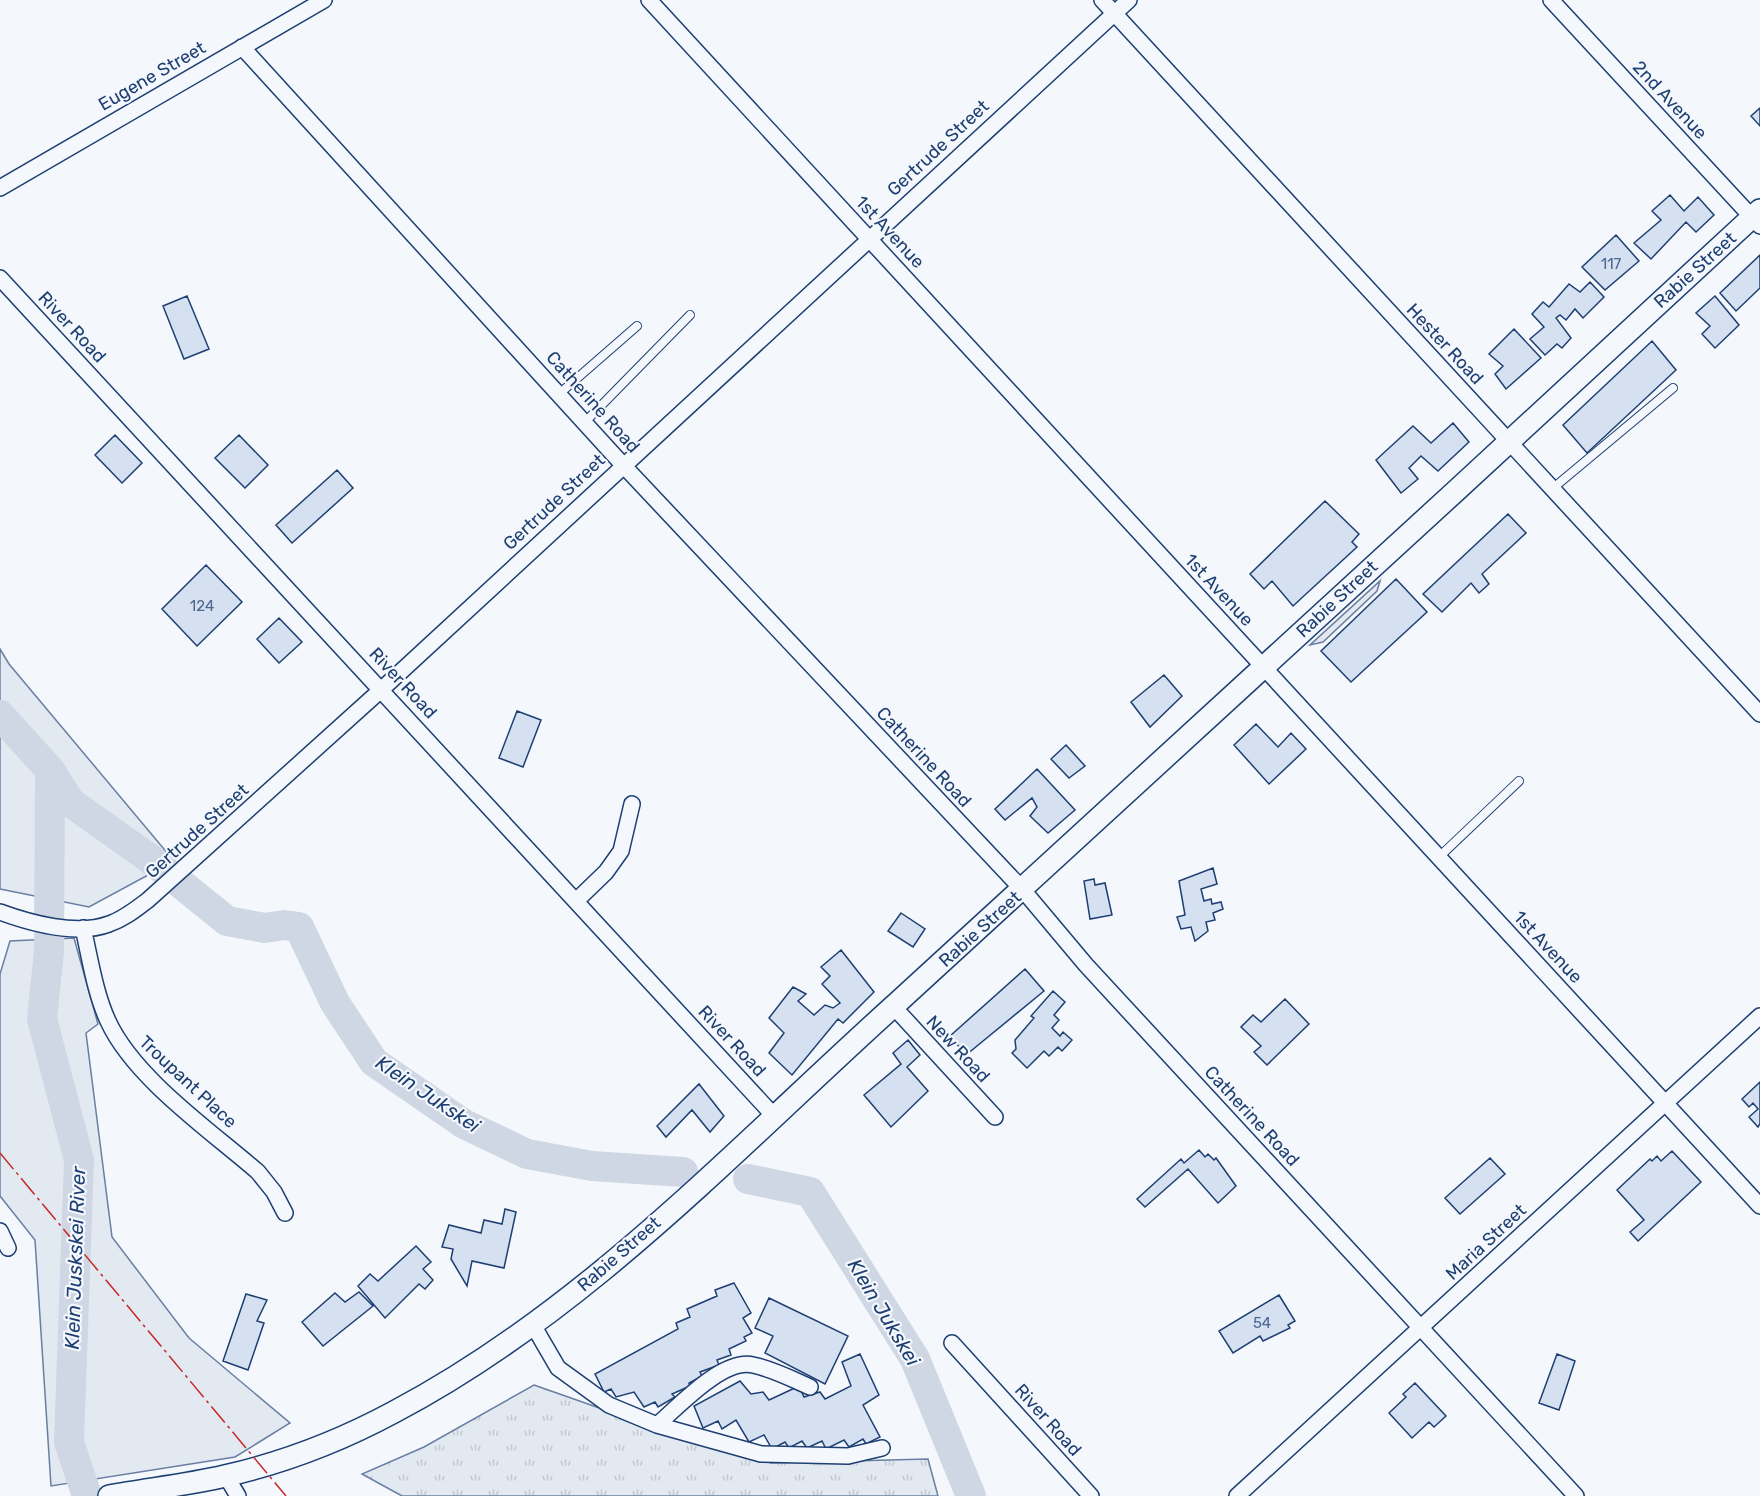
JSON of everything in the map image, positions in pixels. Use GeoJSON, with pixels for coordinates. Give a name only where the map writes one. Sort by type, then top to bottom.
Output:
{"type":"FeatureCollection","features":[{"type":"Feature","properties":{"kind":"street","name":"Eugene Street"},"geometry":{"type":"LineString","coordinates":[[0,188],[324,0]]}},
{"type":"Feature","properties":{"kind":"street","name":"1st Avenue"},"geometry":{"type":"LineString","coordinates":[[649,0],[1760,1206]]}},
{"type":"Feature","properties":{"kind":"street","name":"Hester Road"},"geometry":{"type":"LineString","coordinates":[[1102,0],[1760,714]]}},
{"type":"Feature","properties":{"kind":"street","name":"Gertrude Street"},"geometry":{"type":"LineString","coordinates":[[0,912],[43,926],[100,927],[123,918],[153,896],[382,689],[1128,0]]}},
{"type":"Feature","properties":{"kind":"street","name":"2nd Avenue"},"geometry":{"type":"LineString","coordinates":[[1551,0],[1757,218]]}},
{"type":"Feature","properties":{"kind":"street","name":"Catherine Road"},"geometry":{"type":"LineString","coordinates":[[242,47],[623,465],[1023,890],[1086,965],[1576,1496]]}},
{"type":"Feature","properties":{"kind":"street","name":"Rabie Street"},"geometry":{"type":"LineString","coordinates":[[111,1496],[226,1476],[336,1439],[394,1412],[482,1360],[592,1280],[775,1117],[893,1006],[1023,890],[1508,441],[1757,218]]}},
{"type":"Feature","properties":{"kind":"street","name":"River Road"},"geometry":{"type":"LineString","coordinates":[[0,278],[775,1117]]}},
{"type":"Feature","properties":{"kind":"street"},"geometry":{"type":"LineString","coordinates":[[576,901],[606,872],[621,851],[632,804]]}},
{"type":"Feature","properties":{"kind":"street","name":"Troupant Place"},"geometry":{"type":"LineString","coordinates":[[83,928],[106,1018],[123,1048],[150,1078],[258,1172],[274,1192],[285,1213]]}},
{"type":"Feature","properties":{"kind":"street","name":"New Road"},"geometry":{"type":"LineString","coordinates":[[893,1006],[995,1117]]}},
{"type":"Feature","properties":{"kind":"street","name":"Maria Street"},"geometry":{"type":"LineString","coordinates":[[1237,1496],[1760,1016]]}},
{"type":"Feature","properties":{"kind":"street"},"geometry":{"type":"LineString","coordinates":[[0,1231],[8,1248]]}},
{"type":"Feature","properties":{"kind":"street"},"geometry":{"type":"LineString","coordinates":[[532,1325],[558,1368],[609,1405],[657,1425],[761,1454],[848,1456],[882,1448]]}},
{"type":"Feature","properties":{"kind":"street","name":"River Road"},"geometry":{"type":"LineString","coordinates":[[952,1343],[1091,1496]]}},
{"type":"Feature","properties":{"kind":"street"},"geometry":{"type":"LineString","coordinates":[[657,1425],[697,1390],[733,1365],[752,1364],[810,1387]]}},
{"type":"Feature","properties":{"kind":"street"},"geometry":{"type":"LineString","coordinates":[[226,1476],[238,1496]]}},
{"type":"Feature","properties":{"kind":"lane"},"geometry":{"type":"LineString","coordinates":[[585,422],[690,315]]}},
{"type":"Feature","properties":{"kind":"lane"},"geometry":{"type":"LineString","coordinates":[[559,394],[637,326]]}},
{"type":"Feature","properties":{"kind":"lane"},"geometry":{"type":"LineString","coordinates":[[1552,489],[1673,388]]}},
{"type":"Feature","properties":{"kind":"lane"},"geometry":{"type":"LineString","coordinates":[[1438,857],[1519,781]]}},
{"type":"Feature","properties":{"kind":"green space"},"geometry":{"type":"Polygon","coordinates":[[[0,649],[9,664],[174,861],[89,907],[0,889],[0,649]]]}},
{"type":"Feature","properties":{"kind":"green space"},"geometry":{"type":"Polygon","coordinates":[[[74,938],[98,1024],[86,1033],[112,1237],[189,1338],[290,1423],[235,1457],[51,1486],[35,1240],[0,1196],[0,974],[10,941],[74,938]]]}},
{"type":"Feature","properties":{"kind":"green space"},"geometry":{"type":"Polygon","coordinates":[[[534,1385],[676,1435],[771,1463],[928,1459],[938,1496],[402,1496],[362,1474],[424,1447],[534,1385]]]}},
{"type":"Feature","properties":{"kind":"shaded area"},"geometry":{"type":"Polygon","coordinates":[[[1380,581],[1377,591],[1323,642],[1310,645],[1380,581]]]}},
{"type":"Feature","properties":{"kind":"building"},"geometry":{"type":"Polygon","coordinates":[[[1760,108],[1760,126],[1751,116],[1760,108]]]}},
{"type":"Feature","properties":{"kind":"building"},"geometry":{"type":"Polygon","coordinates":[[[1670,195],[1684,211],[1698,197],[1714,215],[1696,232],[1686,222],[1651,259],[1634,243],[1661,220],[1652,211],[1670,195]]]}},
{"type":"Feature","properties":{"kind":"building"},"geometry":{"type":"Polygon","coordinates":[[[1616,235],[1639,261],[1605,290],[1582,267],[1616,235]]]}},
{"type":"Feature","properties":{"kind":"building"},"geometry":{"type":"Polygon","coordinates":[[[1760,255],[1760,288],[1736,311],[1720,293],[1760,255]]]}},
{"type":"Feature","properties":{"kind":"building"},"geometry":{"type":"Polygon","coordinates":[[[1590,282],[1604,297],[1583,318],[1575,309],[1566,320],[1560,315],[1556,318],[1571,338],[1562,348],[1557,344],[1545,355],[1530,339],[1544,327],[1532,314],[1543,302],[1549,307],[1569,284],[1580,292],[1590,282]]]}},
{"type":"Feature","properties":{"kind":"building"},"geometry":{"type":"Polygon","coordinates":[[[187,296],[209,349],[184,359],[163,306],[187,296]]]}},
{"type":"Feature","properties":{"kind":"building"},"geometry":{"type":"Polygon","coordinates":[[[1715,296],[1739,325],[1715,348],[1702,334],[1710,326],[1696,313],[1715,296]]]}},
{"type":"Feature","properties":{"kind":"building"},"geometry":{"type":"Polygon","coordinates":[[[1514,329],[1541,358],[1506,389],[1495,374],[1503,366],[1489,354],[1514,329]]]}},
{"type":"Feature","properties":{"kind":"building"},"geometry":{"type":"Polygon","coordinates":[[[1652,341],[1676,370],[1587,453],[1563,425],[1652,341]]]}},
{"type":"Feature","properties":{"kind":"building"},"geometry":{"type":"Polygon","coordinates":[[[1453,423],[1469,442],[1438,471],[1421,456],[1409,468],[1418,479],[1401,493],[1376,460],[1413,426],[1431,443],[1453,423]]]}},
{"type":"Feature","properties":{"kind":"building"},"geometry":{"type":"Polygon","coordinates":[[[115,435],[142,463],[122,483],[95,455],[115,435]]]}},
{"type":"Feature","properties":{"kind":"building"},"geometry":{"type":"Polygon","coordinates":[[[239,435],[268,465],[245,488],[215,458],[239,435]]]}},
{"type":"Feature","properties":{"kind":"building"},"geometry":{"type":"Polygon","coordinates":[[[337,470],[353,488],[292,543],[276,525],[337,470]]]}},
{"type":"Feature","properties":{"kind":"building"},"geometry":{"type":"Polygon","coordinates":[[[1325,501],[1359,534],[1352,542],[1357,547],[1293,606],[1272,581],[1264,589],[1250,574],[1325,501]]]}},
{"type":"Feature","properties":{"kind":"building"},"geometry":{"type":"Polygon","coordinates":[[[1508,514],[1526,533],[1482,574],[1489,584],[1479,593],[1471,583],[1442,612],[1423,594],[1508,514]]]}},
{"type":"Feature","properties":{"kind":"building"},"geometry":{"type":"Polygon","coordinates":[[[206,565],[242,602],[197,646],[162,609],[206,565]]]}},
{"type":"Feature","properties":{"kind":"building"},"geometry":{"type":"Polygon","coordinates":[[[1396,579],[1427,612],[1351,682],[1321,651],[1396,579]]]}},
{"type":"Feature","properties":{"kind":"building"},"geometry":{"type":"Polygon","coordinates":[[[279,618],[302,642],[279,663],[257,639],[279,618]]]}},
{"type":"Feature","properties":{"kind":"building"},"geometry":{"type":"Polygon","coordinates":[[[1164,675],[1182,696],[1150,727],[1131,702],[1164,675]]]}},
{"type":"Feature","properties":{"kind":"building"},"geometry":{"type":"Polygon","coordinates":[[[517,711],[541,720],[523,767],[499,758],[517,711]]]}},
{"type":"Feature","properties":{"kind":"building"},"geometry":{"type":"Polygon","coordinates":[[[1256,724],[1278,747],[1291,733],[1306,749],[1269,784],[1234,745],[1256,724]]]}},
{"type":"Feature","properties":{"kind":"building"},"geometry":{"type":"Polygon","coordinates":[[[1066,745],[1085,766],[1069,778],[1051,759],[1066,745]]]}},
{"type":"Feature","properties":{"kind":"building"},"geometry":{"type":"Polygon","coordinates":[[[1037,769],[1075,810],[1048,833],[1030,816],[1037,807],[1032,798],[1005,820],[995,809],[1037,769]]]}},
{"type":"Feature","properties":{"kind":"building"},"geometry":{"type":"Polygon","coordinates":[[[1213,868],[1217,884],[1201,889],[1204,901],[1211,899],[1212,904],[1221,902],[1223,909],[1213,913],[1215,920],[1206,922],[1208,931],[1195,941],[1191,927],[1181,929],[1177,917],[1185,915],[1179,881],[1213,868]]]}},
{"type":"Feature","properties":{"kind":"building"},"geometry":{"type":"Polygon","coordinates":[[[1094,879],[1095,885],[1105,883],[1112,915],[1090,919],[1084,881],[1094,879]]]}},
{"type":"Feature","properties":{"kind":"building"},"geometry":{"type":"Polygon","coordinates":[[[901,913],[925,929],[913,947],[888,931],[901,913]]]}},
{"type":"Feature","properties":{"kind":"building"},"geometry":{"type":"Polygon","coordinates":[[[841,950],[874,992],[843,1023],[838,1019],[792,1075],[769,1053],[784,1033],[769,1018],[793,987],[806,994],[798,1001],[814,1015],[825,1005],[833,1008],[840,1003],[822,984],[830,976],[821,967],[841,950]]]}},
{"type":"Feature","properties":{"kind":"building"},"geometry":{"type":"Polygon","coordinates":[[[1025,969],[1044,991],[966,1055],[950,1036],[1025,969]]]}},
{"type":"Feature","properties":{"kind":"building"},"geometry":{"type":"Polygon","coordinates":[[[1053,991],[1065,1002],[1054,1015],[1059,1020],[1052,1028],[1060,1036],[1063,1032],[1072,1040],[1062,1051],[1058,1047],[1049,1056],[1044,1051],[1027,1068],[1012,1053],[1016,1049],[1015,1040],[1034,1018],[1031,1016],[1053,991]]]}},
{"type":"Feature","properties":{"kind":"building"},"geometry":{"type":"Polygon","coordinates":[[[1285,999],[1309,1024],[1267,1065],[1254,1052],[1261,1046],[1241,1027],[1253,1015],[1261,1022],[1285,999]]]}},
{"type":"Feature","properties":{"kind":"building"},"geometry":{"type":"Polygon","coordinates":[[[908,1040],[920,1055],[907,1067],[928,1091],[891,1127],[864,1095],[901,1064],[893,1053],[908,1040]]]}},
{"type":"Feature","properties":{"kind":"building"},"geometry":{"type":"Polygon","coordinates":[[[1760,1082],[1760,1124],[1758,1127],[1749,1117],[1758,1109],[1753,1103],[1749,1107],[1742,1099],[1760,1082]]]}},
{"type":"Feature","properties":{"kind":"building"},"geometry":{"type":"Polygon","coordinates":[[[699,1084],[724,1116],[710,1132],[692,1110],[666,1137],[657,1126],[699,1084]]]}},
{"type":"Feature","properties":{"kind":"building"},"geometry":{"type":"Polygon","coordinates":[[[1199,1150],[1205,1157],[1208,1154],[1214,1160],[1216,1158],[1236,1186],[1218,1203],[1188,1169],[1145,1207],[1137,1199],[1181,1159],[1184,1163],[1199,1150]]]}},
{"type":"Feature","properties":{"kind":"building"},"geometry":{"type":"Polygon","coordinates":[[[1672,1151],[1701,1182],[1638,1241],[1630,1232],[1644,1220],[1617,1190],[1650,1159],[1652,1161],[1657,1156],[1661,1161],[1672,1151]]]}},
{"type":"Feature","properties":{"kind":"building"},"geometry":{"type":"Polygon","coordinates":[[[1490,1158],[1505,1174],[1460,1214],[1445,1198],[1490,1158]]]}},
{"type":"Feature","properties":{"kind":"building"},"geometry":{"type":"Polygon","coordinates":[[[505,1209],[516,1212],[504,1268],[472,1261],[467,1286],[451,1259],[453,1249],[442,1247],[449,1225],[481,1233],[484,1220],[502,1224],[505,1209]]]}},
{"type":"Feature","properties":{"kind":"building"},"geometry":{"type":"Polygon","coordinates":[[[416,1246],[431,1262],[423,1269],[433,1280],[425,1289],[419,1284],[385,1318],[358,1286],[370,1274],[378,1281],[416,1246]]]}},
{"type":"Feature","properties":{"kind":"building"},"geometry":{"type":"Polygon","coordinates":[[[734,1283],[751,1313],[743,1318],[752,1333],[744,1337],[746,1341],[729,1349],[731,1355],[717,1360],[719,1365],[700,1372],[702,1376],[689,1383],[690,1386],[672,1394],[675,1397],[658,1407],[655,1402],[644,1407],[634,1392],[616,1397],[611,1389],[604,1392],[595,1374],[678,1329],[676,1323],[690,1317],[687,1309],[717,1296],[715,1290],[734,1283]]]}},
{"type":"Feature","properties":{"kind":"building"},"geometry":{"type":"Polygon","coordinates":[[[359,1292],[373,1306],[323,1346],[302,1322],[335,1293],[345,1302],[359,1292]]]}},
{"type":"Feature","properties":{"kind":"building"},"geometry":{"type":"Polygon","coordinates":[[[246,1294],[267,1300],[257,1321],[264,1323],[248,1370],[223,1361],[246,1294]]]}},
{"type":"Feature","properties":{"kind":"building"},"geometry":{"type":"Polygon","coordinates":[[[1279,1295],[1295,1321],[1288,1325],[1290,1328],[1263,1341],[1260,1336],[1233,1353],[1219,1331],[1279,1295]]]}},
{"type":"Feature","properties":{"kind":"building"},"geometry":{"type":"Polygon","coordinates":[[[769,1298],[848,1336],[825,1384],[765,1353],[773,1336],[755,1328],[769,1298]]]}},
{"type":"Feature","properties":{"kind":"building"},"geometry":{"type":"Polygon","coordinates":[[[860,1354],[879,1395],[863,1405],[880,1437],[866,1444],[863,1439],[849,1447],[844,1440],[826,1449],[822,1441],[807,1448],[802,1441],[789,1448],[785,1442],[772,1449],[764,1435],[749,1442],[736,1420],[722,1429],[718,1421],[703,1428],[694,1406],[740,1381],[751,1394],[763,1392],[769,1400],[799,1386],[804,1397],[820,1392],[825,1399],[851,1386],[842,1362],[860,1354]]]}},
{"type":"Feature","properties":{"kind":"building"},"geometry":{"type":"Polygon","coordinates":[[[1557,1354],[1575,1361],[1559,1410],[1539,1403],[1557,1354]]]}},
{"type":"Feature","properties":{"kind":"building"},"geometry":{"type":"Polygon","coordinates":[[[1415,1383],[1446,1416],[1434,1427],[1429,1422],[1412,1438],[1389,1413],[1406,1397],[1403,1394],[1415,1383]]]}},
{"type":"Feature","properties":{"kind":"waterway","name":"Klein Jukskei"},"geometry":{"type":"LineString","coordinates":[[0,715],[50,770],[70,802],[149,858],[227,921],[265,928],[284,925],[299,927],[335,1003],[374,1062],[464,1124],[527,1154],[592,1166],[683,1172]]}},
{"type":"Feature","properties":{"kind":"waterway","name":"Klein Juskskei River"},"geometry":{"type":"LineString","coordinates":[[50,770],[49,951],[42,1019],[79,1160],[69,1442],[87,1496]]}},
{"type":"Feature","properties":{"kind":"waterway","name":"Klein Jukskei"},"geometry":{"type":"LineString","coordinates":[[748,1179],[810,1192],[915,1359],[971,1496]]}},
{"type":"Feature","properties":{"kind":"power"},"geometry":{"type":"LineString","coordinates":[[0,1153],[286,1496]]}}]}
